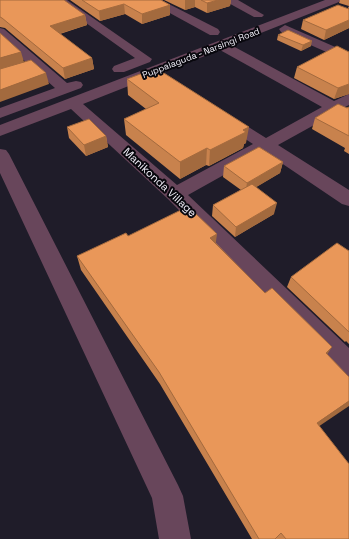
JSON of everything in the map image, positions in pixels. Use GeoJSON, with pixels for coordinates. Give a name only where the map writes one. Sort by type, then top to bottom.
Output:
{"type":"FeatureCollection","features":[{"type":"Feature","properties":{"kind":"street"},"geometry":{"type":"LineString","coordinates":[[60,0],[154,70]]}},
{"type":"Feature","properties":{"kind":"street"},"geometry":{"type":"LineString","coordinates":[[152,0],[214,32]]}},
{"type":"Feature","properties":{"kind":"street"},"geometry":{"type":"LineString","coordinates":[[229,0],[258,15]]}},
{"type":"Feature","properties":{"kind":"street"},"geometry":{"type":"LineString","coordinates":[[330,2],[343,11]]}},
{"type":"Feature","properties":{"kind":"street","name":"Puppalaguda - Narsingi Road"},"geometry":{"type":"LineString","coordinates":[[0,131],[69,96],[154,70],[330,2]]}},
{"type":"Feature","properties":{"kind":"street"},"geometry":{"type":"LineString","coordinates":[[243,21],[272,10]]}},
{"type":"Feature","properties":{"kind":"street"},"geometry":{"type":"LineString","coordinates":[[275,24],[349,58]]}},
{"type":"Feature","properties":{"kind":"street"},"geometry":{"type":"LineString","coordinates":[[200,38],[228,26]]}},
{"type":"Feature","properties":{"kind":"street","name":"Manikonda Village"},"geometry":{"type":"LineString","coordinates":[[0,32],[37,64],[69,96],[175,194],[347,360]]}},
{"type":"Feature","properties":{"kind":"street"},"geometry":{"type":"LineString","coordinates":[[221,45],[349,116]]}},
{"type":"Feature","properties":{"kind":"street"},"geometry":{"type":"LineString","coordinates":[[154,70],[159,54]]}},
{"type":"Feature","properties":{"kind":"street"},"geometry":{"type":"LineString","coordinates":[[22,69],[37,64]]}},
{"type":"Feature","properties":{"kind":"street"},"geometry":{"type":"LineString","coordinates":[[108,73],[154,70]]}},
{"type":"Feature","properties":{"kind":"street"},"geometry":{"type":"LineString","coordinates":[[0,113],[69,96],[87,81]]}},
{"type":"Feature","properties":{"kind":"street"},"geometry":{"type":"LineString","coordinates":[[175,194],[349,99]]}},
{"type":"Feature","properties":{"kind":"street"},"geometry":{"type":"LineString","coordinates":[[212,110],[349,199]]}},
{"type":"Feature","properties":{"kind":"street"},"geometry":{"type":"LineString","coordinates":[[1,158],[167,496],[175,539]]}},
{"type":"Feature","properties":{"kind":"building"},"geometry":{"type":"Polygon","coordinates":[[[0,0],[64,0],[85,15],[50,26],[92,58],[63,68],[0,17],[0,0]]]}},
{"type":"Feature","properties":{"kind":"building"},"geometry":{"type":"Polygon","coordinates":[[[82,0],[161,0],[170,5],[142,14],[124,4],[99,11],[82,0]]]}},
{"type":"Feature","properties":{"kind":"building"},"geometry":{"type":"Polygon","coordinates":[[[201,0],[218,0],[207,3],[201,0]]]}},
{"type":"Feature","properties":{"kind":"building"},"geometry":{"type":"Polygon","coordinates":[[[338,5],[349,9],[349,20],[326,30],[303,20],[338,5]]]}},
{"type":"Feature","properties":{"kind":"building"},"geometry":{"type":"Polygon","coordinates":[[[288,30],[312,41],[303,45],[278,35],[288,30]]]}},
{"type":"Feature","properties":{"kind":"building"},"geometry":{"type":"Polygon","coordinates":[[[0,33],[21,52],[0,58],[0,33]]]}},
{"type":"Feature","properties":{"kind":"building"},"geometry":{"type":"Polygon","coordinates":[[[337,46],[349,52],[349,84],[338,88],[297,67],[337,46]]]}},
{"type":"Feature","properties":{"kind":"building"},"geometry":{"type":"Polygon","coordinates":[[[31,60],[46,73],[0,90],[0,69],[31,60]]]}},
{"type":"Feature","properties":{"kind":"building"},"geometry":{"type":"Polygon","coordinates":[[[156,68],[249,127],[243,130],[246,132],[210,150],[207,148],[180,162],[124,119],[159,103],[127,79],[156,68]]]}},
{"type":"Feature","properties":{"kind":"building"},"geometry":{"type":"Polygon","coordinates":[[[338,104],[347,108],[349,107],[349,136],[315,118],[338,104]]]}},
{"type":"Feature","properties":{"kind":"building"},"geometry":{"type":"Polygon","coordinates":[[[89,119],[106,136],[84,145],[67,127],[89,119]]]}},
{"type":"Feature","properties":{"kind":"building"},"geometry":{"type":"Polygon","coordinates":[[[259,147],[283,162],[247,183],[224,166],[259,147]]]}},
{"type":"Feature","properties":{"kind":"building"},"geometry":{"type":"Polygon","coordinates":[[[252,184],[277,203],[236,227],[213,205],[252,184]]]}},
{"type":"Feature","properties":{"kind":"building"},"geometry":{"type":"Polygon","coordinates":[[[183,209],[188,215],[194,212],[217,234],[210,238],[265,293],[272,288],[332,347],[326,353],[349,377],[349,401],[317,423],[349,464],[349,539],[286,539],[281,533],[275,539],[259,539],[159,372],[77,256],[126,233],[128,236],[183,209]]]}},
{"type":"Feature","properties":{"kind":"building"},"geometry":{"type":"Polygon","coordinates":[[[337,243],[349,251],[349,332],[291,277],[337,243]]]}}]}
